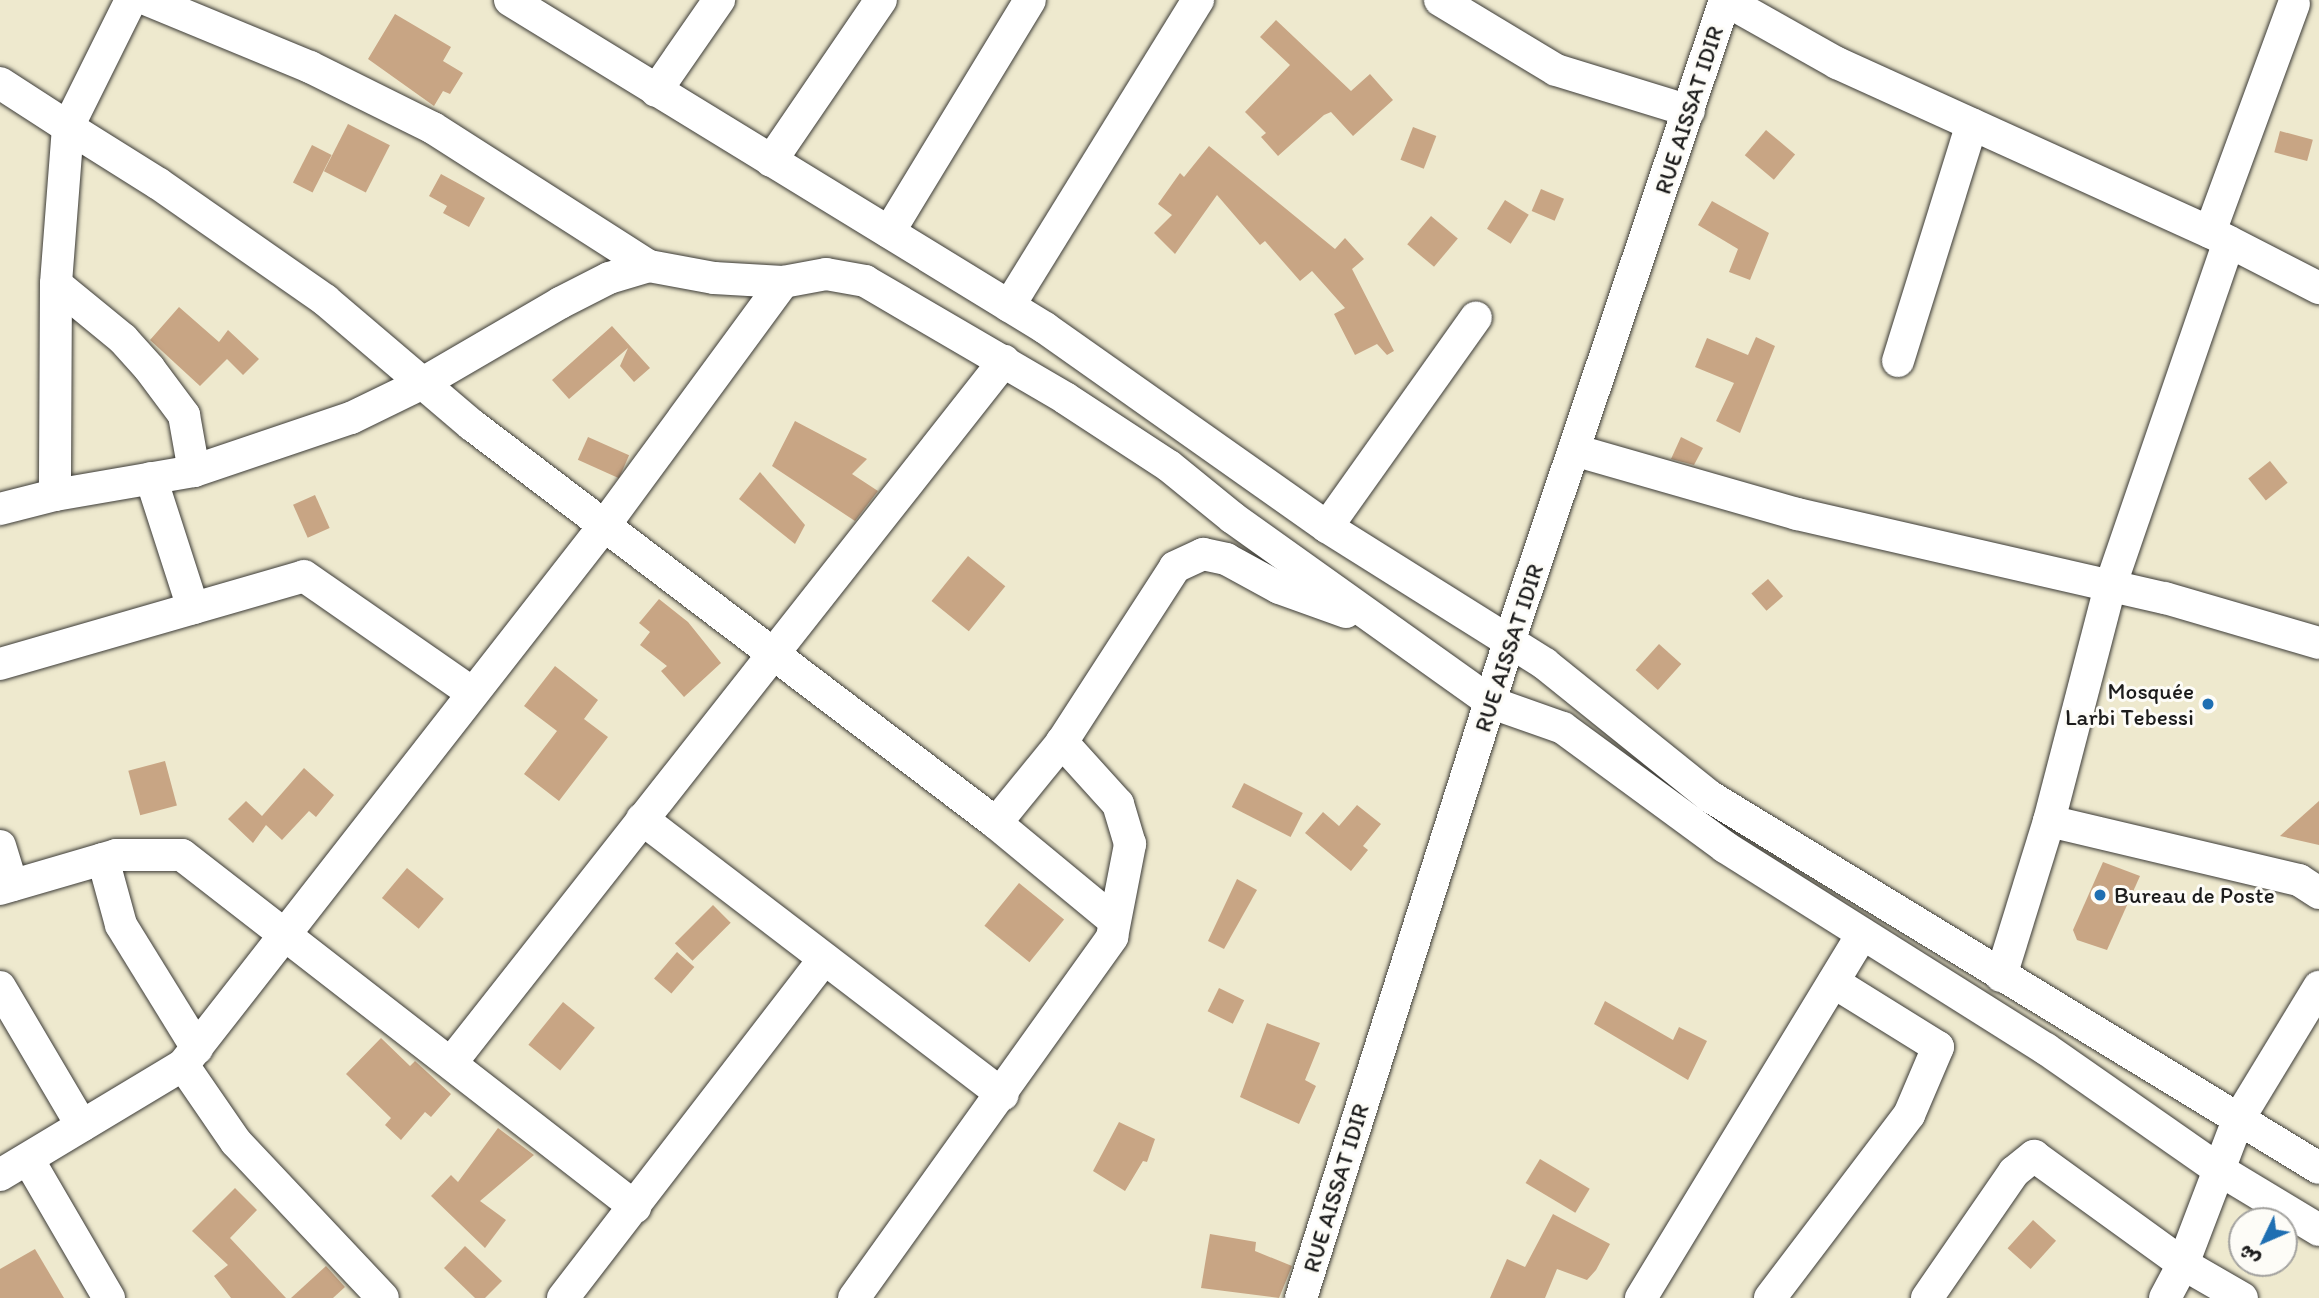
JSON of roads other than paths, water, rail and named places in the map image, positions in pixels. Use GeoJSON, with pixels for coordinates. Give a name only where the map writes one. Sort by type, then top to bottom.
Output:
{"type":"FeatureCollection","features":[{"type":"Feature","properties":{"kind":"street"},"geometry":{"type":"LineString","coordinates":[[55,495],[56,284],[68,127],[131,0]]}},
{"type":"Feature","properties":{"kind":"street"},"geometry":{"type":"LineString","coordinates":[[148,0],[310,67],[433,128],[649,265],[714,278],[783,282],[826,274],[865,281],[1004,361],[1169,466],[1371,619],[1492,703],[1563,727],[1715,840],[2046,1049],[2218,1169],[2319,1230]]}},
{"type":"Feature","properties":{"kind":"street"},"geometry":{"type":"LineString","coordinates":[[656,91],[719,0]]}},
{"type":"Feature","properties":{"kind":"street"},"geometry":{"type":"LineString","coordinates":[[771,161],[881,0]]}},
{"type":"Feature","properties":{"kind":"street"},"geometry":{"type":"LineString","coordinates":[[888,232],[1030,0]]}},
{"type":"Feature","properties":{"kind":"street"},"geometry":{"type":"LineString","coordinates":[[1009,306],[1198,0]]}},
{"type":"Feature","properties":{"kind":"street"},"geometry":{"type":"LineString","coordinates":[[1440,0],[1556,70],[1689,111]]}},
{"type":"Feature","properties":{"kind":"street"},"geometry":{"type":"LineString","coordinates":[[1725,0],[1837,63],[2219,237],[2319,288]]}},
{"type":"Feature","properties":{"kind":"street","name":"RUE AISSAT IDIR"},"geometry":{"type":"LineString","coordinates":[[1301,1298],[1492,703],[1509,642],[1725,0]]}},
{"type":"Feature","properties":{"kind":"street"},"geometry":{"type":"LineString","coordinates":[[522,3],[656,91],[1009,306],[1327,527],[1545,664],[1709,796],[2319,1168]]}},
{"type":"Feature","properties":{"kind":"street"},"geometry":{"type":"LineString","coordinates":[[2001,976],[2049,821],[2110,587],[2219,237],[2299,6]]}},
{"type":"Feature","properties":{"kind":"street"},"geometry":{"type":"LineString","coordinates":[[0,83],[159,184],[325,300],[421,383],[604,526],[996,823],[1112,919]]}},
{"type":"Feature","properties":{"kind":"street"},"geometry":{"type":"LineString","coordinates":[[1898,361],[1972,124]]}},
{"type":"Feature","properties":{"kind":"street"},"geometry":{"type":"LineString","coordinates":[[0,509],[55,495],[194,471],[351,418],[421,383],[560,303],[609,278],[649,265]]}},
{"type":"Feature","properties":{"kind":"street"},"geometry":{"type":"LineString","coordinates":[[0,1175],[190,1056],[471,692],[604,526],[783,282]]}},
{"type":"Feature","properties":{"kind":"street"},"geometry":{"type":"LineString","coordinates":[[56,284],[123,339],[156,377],[184,415],[194,471]]}},
{"type":"Feature","properties":{"kind":"street"},"geometry":{"type":"LineString","coordinates":[[1327,527],[1476,317]]}},
{"type":"Feature","properties":{"kind":"street"},"geometry":{"type":"LineString","coordinates":[[452,1063],[1004,361]]}},
{"type":"Feature","properties":{"kind":"street"},"geometry":{"type":"LineString","coordinates":[[1574,450],[1797,514],[2110,587],[2319,643]]}},
{"type":"Feature","properties":{"kind":"street"},"geometry":{"type":"LineString","coordinates":[[151,478],[193,608]]}},
{"type":"Feature","properties":{"kind":"street"},"geometry":{"type":"LineString","coordinates":[[996,823],[1062,742],[1175,567],[1203,554],[1226,558],[1327,607],[1371,619]]}},
{"type":"Feature","properties":{"kind":"street"},"geometry":{"type":"LineString","coordinates":[[0,664],[304,576],[471,692]]}},
{"type":"Feature","properties":{"kind":"street"},"geometry":{"type":"LineString","coordinates":[[854,1298],[1003,1096],[1112,937],[1112,919],[1130,844],[1118,804],[1062,742]]}},
{"type":"Feature","properties":{"kind":"street"},"geometry":{"type":"LineString","coordinates":[[642,819],[1003,1096]]}},
{"type":"Feature","properties":{"kind":"street"},"geometry":{"type":"LineString","coordinates":[[2049,821],[2299,880],[2319,893]]}},
{"type":"Feature","properties":{"kind":"street"},"geometry":{"type":"LineString","coordinates":[[0,846],[6,887],[103,859],[182,855],[635,1207]]}},
{"type":"Feature","properties":{"kind":"street"},"geometry":{"type":"LineString","coordinates":[[103,859],[121,925],[236,1142],[383,1298]]}},
{"type":"Feature","properties":{"kind":"street"},"geometry":{"type":"LineString","coordinates":[[1648,1296],[1862,934]]}},
{"type":"Feature","properties":{"kind":"street"},"geometry":{"type":"LineString","coordinates":[[563,1298],[824,959]]}},
{"type":"Feature","properties":{"kind":"street"},"geometry":{"type":"LineString","coordinates":[[1770,1298],[1909,1115],[1938,1047],[1833,982]]}},
{"type":"Feature","properties":{"kind":"street"},"geometry":{"type":"LineString","coordinates":[[0,987],[82,1126]]}},
{"type":"Feature","properties":{"kind":"street"},"geometry":{"type":"LineString","coordinates":[[2165,1298],[2183,1264],[2238,1120],[2319,987]]}},
{"type":"Feature","properties":{"kind":"street"},"geometry":{"type":"LineString","coordinates":[[1927,1298],[2014,1172],[2034,1156],[2183,1264],[2242,1298]]}},
{"type":"Feature","properties":{"kind":"street"},"geometry":{"type":"LineString","coordinates":[[28,1159],[109,1298]]}},
{"type":"Feature","properties":{"kind":"place","name":"Mosquée Larbi Tebessi"},"geometry":{"type":"Point","coordinates":[2208,704]}},
{"type":"Feature","properties":{"kind":"place","name":"Bureau de Poste"},"geometry":{"type":"Point","coordinates":[2100,895]}}]}
